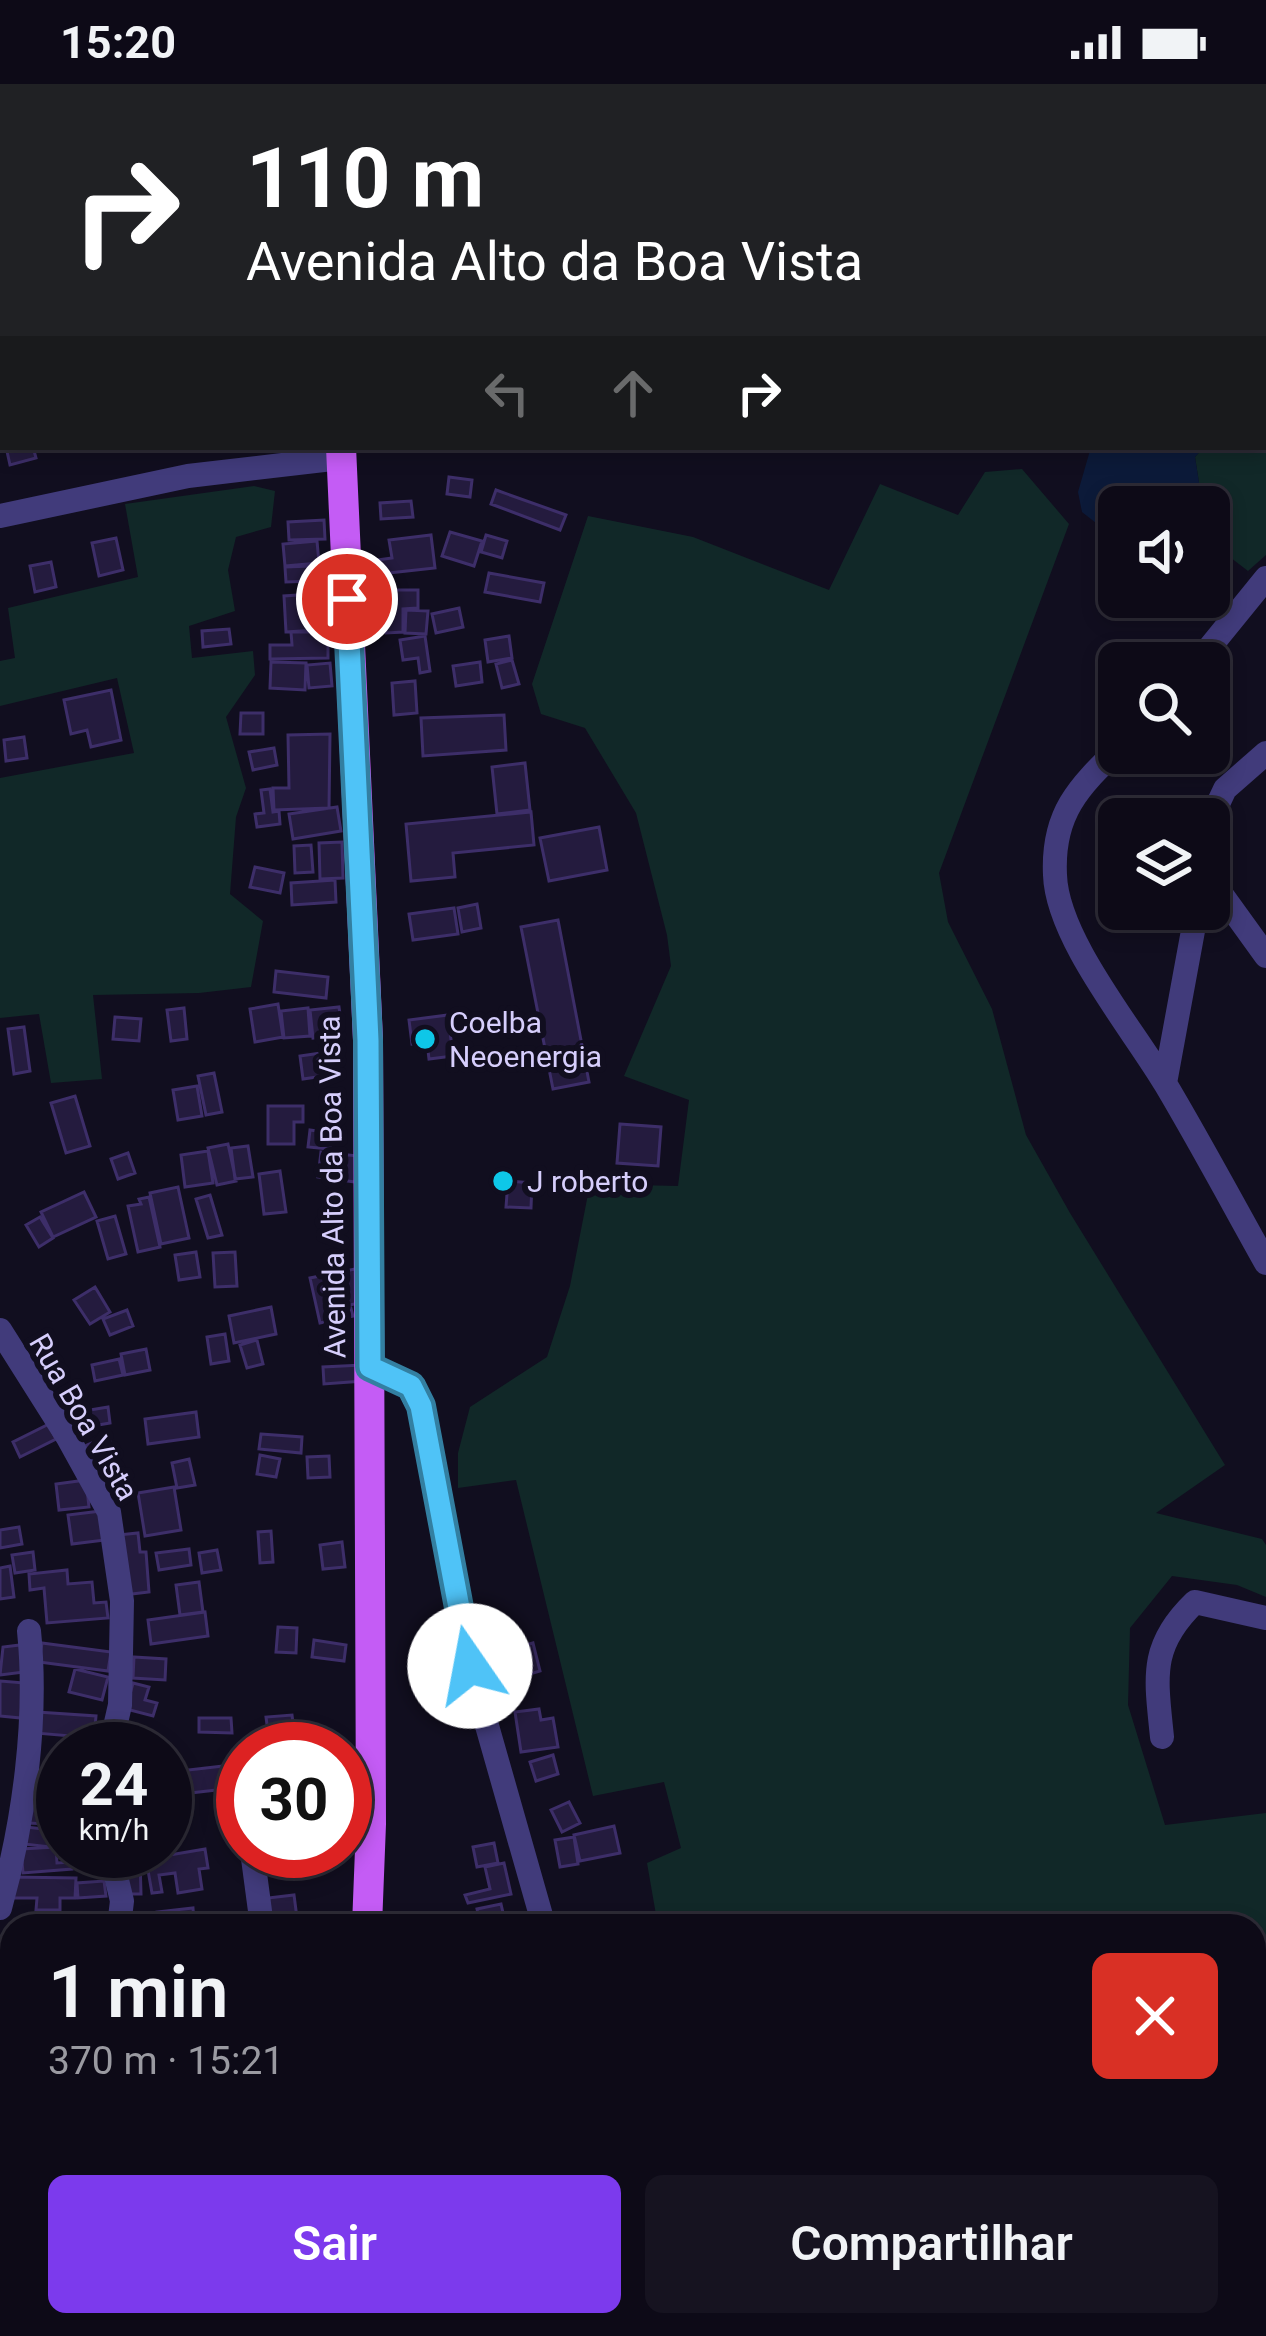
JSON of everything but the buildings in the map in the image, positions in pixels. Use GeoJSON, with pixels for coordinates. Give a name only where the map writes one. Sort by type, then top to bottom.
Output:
{"type":"FeatureCollection","features":[{"type":"Feature","properties":{"kind":"main road","name":"Avenida Alto da Boa Vista"},"geometry":{"type":"LineString","coordinates":[[341,453],[368,1040],[367,1914]]}},
{"type":"Feature","properties":{"kind":"street"},"geometry":{"type":"LineString","coordinates":[[0,516],[188,476],[341,453]]}},
{"type":"Feature","properties":{"kind":"street"},"geometry":{"type":"LineString","coordinates":[[1214,642],[1266,578]]}},
{"type":"Feature","properties":{"kind":"street"},"geometry":{"type":"LineString","coordinates":[[1222,798],[1266,753]]}},
{"type":"Feature","properties":{"kind":"street"},"geometry":{"type":"LineString","coordinates":[[1098,768],[1077,788],[1061,828],[1054,875],[1071,933],[1165,1083],[1266,1263]]}},
{"type":"Feature","properties":{"kind":"street"},"geometry":{"type":"LineString","coordinates":[[1230,906],[1266,956]]}},
{"type":"Feature","properties":{"kind":"street"},"geometry":{"type":"LineString","coordinates":[[1165,1083],[1193,930]]}},
{"type":"Feature","properties":{"kind":"street","name":"Rua Boa Vista"},"geometry":{"type":"LineString","coordinates":[[0,1330],[110,1512],[122,1601],[116,1722]]}},
{"type":"Feature","properties":{"kind":"street"},"geometry":{"type":"LineString","coordinates":[[370,1367],[411,1386],[421,1406],[470,1666],[541,1914]]}},
{"type":"Feature","properties":{"kind":"street"},"geometry":{"type":"LineString","coordinates":[[1162,1736],[1158,1663],[1170,1627],[1195,1602],[1266,1618]]}},
{"type":"Feature","properties":{"kind":"street"},"geometry":{"type":"LineString","coordinates":[[0,1908],[23,1809],[32,1660],[28,1630]]}},
{"type":"Feature","properties":{"kind":"street"},"geometry":{"type":"LineString","coordinates":[[116,1878],[120,1914]]}},
{"type":"Feature","properties":{"kind":"street"},"geometry":{"type":"LineString","coordinates":[[256,1878],[260,1914]]}},
{"type":"Feature","properties":{"kind":"green space"},"geometry":{"type":"Polygon","coordinates":[[[1201,450],[1266,450],[1266,555],[1248,571],[1230,557],[1230,486],[1200,486],[1195,457],[1201,450]]]}},
{"type":"Feature","properties":{"kind":"green space"},"geometry":{"type":"Polygon","coordinates":[[[1022,469],[1069,524],[939,873],[948,922],[992,1009],[1026,1135],[1225,1465],[1156,1513],[1262,1539],[1266,1545],[1266,1597],[1237,1585],[1172,1576],[1130,1628],[1128,1705],[1165,1825],[1266,1813],[1266,1914],[656,1914],[647,1863],[681,1848],[664,1782],[593,1796],[516,1480],[458,1488],[458,1453],[470,1407],[547,1357],[570,1286],[590,1184],[678,1186],[689,1100],[624,1076],[671,966],[667,935],[636,813],[585,728],[541,714],[532,684],[588,516],[693,537],[829,590],[880,484],[958,515],[985,472],[1022,469]]]}},
{"type":"Feature","properties":{"kind":"green space"},"geometry":{"type":"Polygon","coordinates":[[[254,486],[275,491],[271,527],[236,537],[228,570],[235,611],[189,626],[192,658],[253,651],[255,675],[226,717],[246,788],[236,817],[230,894],[263,921],[251,987],[93,995],[102,1079],[51,1083],[39,1014],[0,1018],[0,778],[134,753],[117,678],[0,706],[0,661],[15,658],[8,608],[138,577],[125,504],[254,486]]]}},
{"type":"Feature","properties":{"kind":"water"},"geometry":{"type":"Polygon","coordinates":[[[1090,450],[1201,450],[1195,457],[1200,486],[1098,486],[1098,524],[1082,512],[1078,492],[1090,450]]]}},
{"type":"Feature","properties":{"kind":"place","name":"Coelba Neoenergia"},"geometry":{"type":"Point","coordinates":[425,1039]}},
{"type":"Feature","properties":{"kind":"place","name":"J roberto"},"geometry":{"type":"Point","coordinates":[503,1181]}},
{"type":"Feature","properties":{"kind":"route"},"geometry":{"type":"LineString","coordinates":[[347,599],[368,1040],[370,1367],[411,1386],[421,1406],[470,1666]]}}]}
